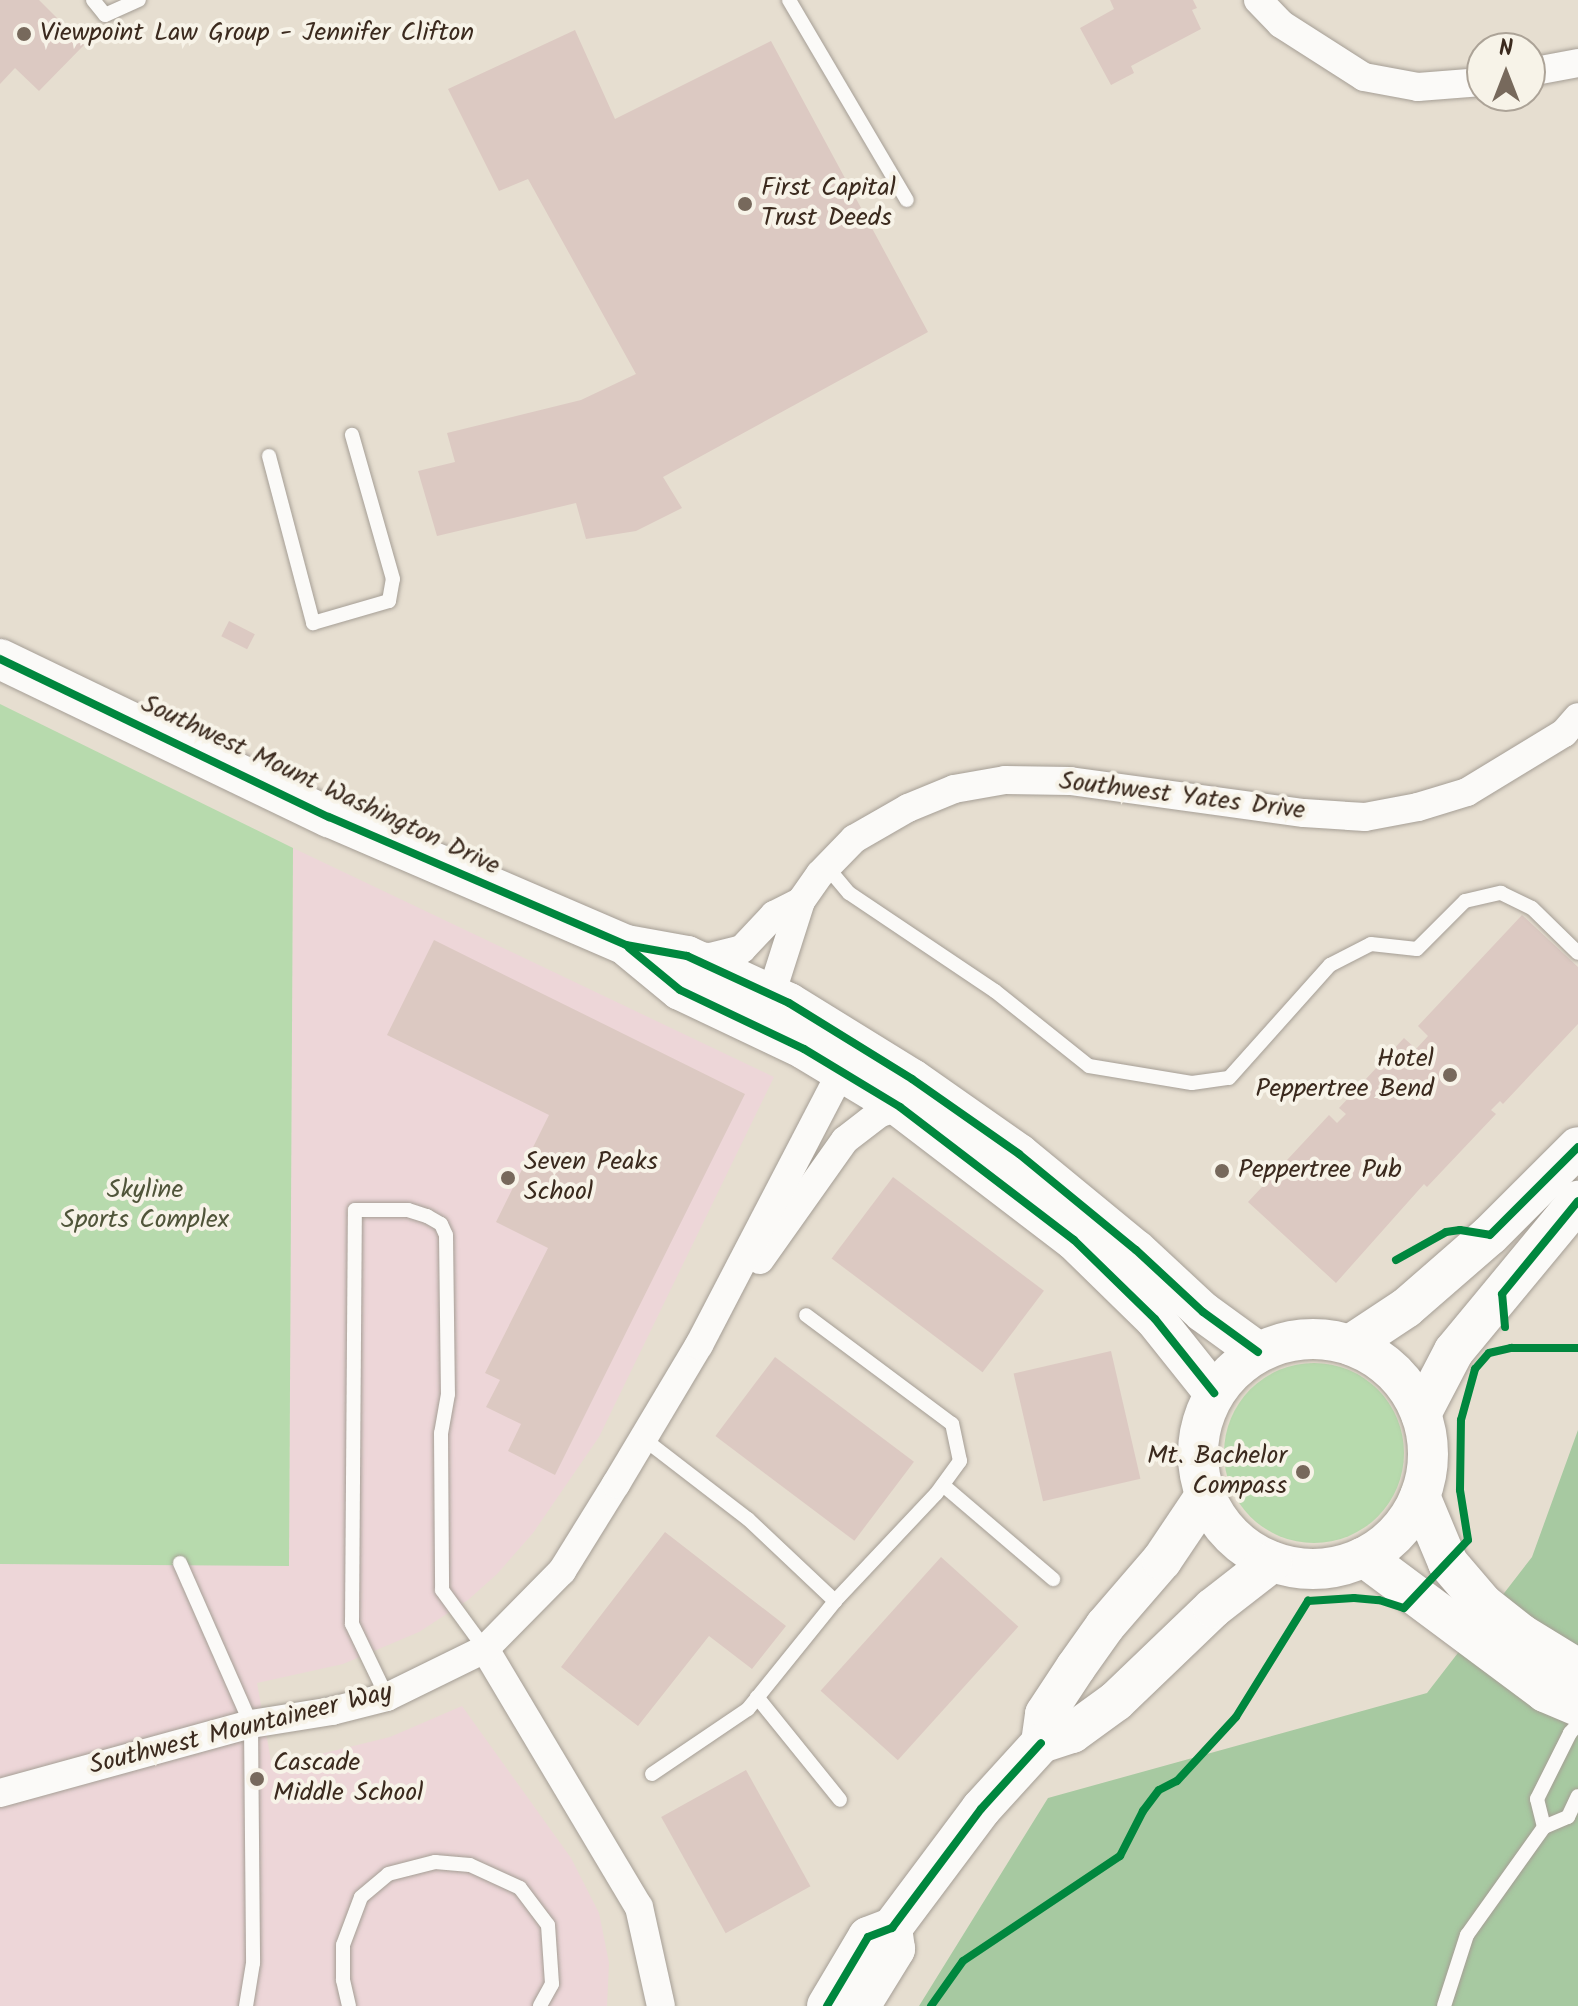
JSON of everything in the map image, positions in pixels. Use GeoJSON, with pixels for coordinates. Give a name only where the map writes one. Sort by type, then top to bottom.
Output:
{"type":"FeatureCollection","features":[{"type":"Feature","properties":{"kind":"main road","name":"Southwest Mount Washington Drive"},"geometry":{"type":"LineString","coordinates":[[0,659],[316,811],[626,945],[687,956],[771,995],[848,1057],[900,1107],[1074,1240],[1155,1319],[1214,1393]]}},
{"type":"Feature","properties":{"kind":"main road","name":"Southwest Mount Washington Drive"},"geometry":{"type":"LineString","coordinates":[[626,945],[680,990],[804,1049],[848,1057],[1019,1154],[1136,1250],[1203,1312],[1258,1352]]}},
{"type":"Feature","properties":{"kind":"main road"},"geometry":{"type":"LineString","coordinates":[[1350,1345],[1406,1308],[1490,1235],[1578,1147]]}},
{"type":"Feature","properties":{"kind":"main road"},"geometry":{"type":"LineString","coordinates":[[1421,1414],[1454,1351],[1578,1201]]}},
{"type":"Feature","properties":{"kind":"main road"},"geometry":{"type":"LineString","coordinates":[[1319,1339],[1350,1345],[1380,1360],[1396,1376],[1421,1414],[1428,1441],[1427,1469],[1420,1496],[1407,1521],[1388,1541],[1364,1557],[1334,1567],[1303,1569],[1272,1562],[1243,1547],[1220,1524],[1205,1496],[1197,1461],[1200,1426],[1214,1393],[1233,1370],[1258,1352],[1288,1341],[1319,1339]]}},
{"type":"Feature","properties":{"kind":"main road"},"geometry":{"type":"LineString","coordinates":[[1041,1743],[1045,1714],[1076,1667],[1105,1626],[1162,1560],[1205,1496]]}},
{"type":"Feature","properties":{"kind":"main road"},"geometry":{"type":"LineString","coordinates":[[1420,1496],[1448,1563],[1483,1604],[1521,1634],[1578,1669]]}},
{"type":"Feature","properties":{"kind":"main road"},"geometry":{"type":"LineString","coordinates":[[1364,1557],[1545,1692],[1578,1706]]}},
{"type":"Feature","properties":{"kind":"main road"},"geometry":{"type":"LineString","coordinates":[[827,2006],[868,1937],[892,1928],[981,1809],[1041,1743],[1072,1733],[1116,1701],[1213,1608],[1272,1562]]}},
{"type":"Feature","properties":{"kind":"main road"},"geometry":{"type":"LineString","coordinates":[[860,2006],[895,1949],[892,1928]]}},
{"type":"Feature","properties":{"kind":"street"},"geometry":{"type":"LineString","coordinates":[[1258,0],[1281,24],[1364,77],[1418,87],[1466,83]]}},
{"type":"Feature","properties":{"kind":"street"},"geometry":{"type":"LineString","coordinates":[[1546,69],[1578,63]]}},
{"type":"Feature","properties":{"kind":"street","name":"Southwest Yates Drive"},"geometry":{"type":"LineString","coordinates":[[771,995],[801,901],[827,867],[854,839],[908,808],[954,789],[1005,780],[1070,781],[1304,813],[1365,817],[1418,807],[1467,792],[1513,767],[1564,733],[1578,717]]}},
{"type":"Feature","properties":{"kind":"street","name":"Southwest Yates Drive"},"geometry":{"type":"LineString","coordinates":[[687,956],[710,957],[742,949],[774,915],[801,901]]}},
{"type":"Feature","properties":{"kind":"street","name":"Southwest Mountaineer Way"},"geometry":{"type":"LineString","coordinates":[[0,1793],[251,1724],[332,1711],[387,1697],[485,1649],[562,1571],[644,1439],[699,1345],[848,1057]]}},
{"type":"Feature","properties":{"kind":"street","name":"Southwest Mountaineer Way"},"geometry":{"type":"LineString","coordinates":[[699,1345],[845,1140],[880,1113],[900,1107]]}},
{"type":"Feature","properties":{"kind":"street"},"geometry":{"type":"LineString","coordinates":[[485,1649],[639,1907],[661,2006]]}},
{"type":"Feature","properties":{"kind":"lane"},"geometry":{"type":"LineString","coordinates":[[93,0],[105,15],[139,0]]}},
{"type":"Feature","properties":{"kind":"lane"},"geometry":{"type":"LineString","coordinates":[[789,0],[907,200]]}},
{"type":"Feature","properties":{"kind":"lane"},"geometry":{"type":"LineString","coordinates":[[269,456],[313,623],[389,601],[393,579],[352,435]]}},
{"type":"Feature","properties":{"kind":"lane"},"geometry":{"type":"LineString","coordinates":[[827,867],[849,893],[995,991],[1089,1066],[1192,1083],[1229,1078],[1330,965],[1371,944],[1417,949],[1465,901],[1501,893],[1532,908],[1578,953]]}},
{"type":"Feature","properties":{"kind":"lane"},"geometry":{"type":"LineString","coordinates":[[387,1697],[352,1624],[355,1210],[408,1210],[441,1224],[446,1235],[448,1394],[441,1433],[442,1590],[485,1649]]}},
{"type":"Feature","properties":{"kind":"lane"},"geometry":{"type":"LineString","coordinates":[[652,1774],[748,1709],[835,1601],[943,1485],[960,1461],[952,1424],[806,1315]]}},
{"type":"Feature","properties":{"kind":"lane"},"geometry":{"type":"LineString","coordinates":[[644,1439],[748,1519],[835,1601]]}},
{"type":"Feature","properties":{"kind":"lane"},"geometry":{"type":"LineString","coordinates":[[943,1485],[1053,1579]]}},
{"type":"Feature","properties":{"kind":"lane"},"geometry":{"type":"LineString","coordinates":[[180,1563],[251,1724],[253,1963],[246,2006]]}},
{"type":"Feature","properties":{"kind":"lane"},"geometry":{"type":"LineString","coordinates":[[757,1697],[840,1800]]}},
{"type":"Feature","properties":{"kind":"lane"},"geometry":{"type":"LineString","coordinates":[[1544,1827],[1537,1799],[1570,1733],[1578,1724]]}},
{"type":"Feature","properties":{"kind":"lane"},"geometry":{"type":"LineString","coordinates":[[1444,2006],[1467,1935],[1544,1827],[1568,1817],[1578,1796]]}},
{"type":"Feature","properties":{"kind":"lane"},"geometry":{"type":"LineString","coordinates":[[349,2006],[343,1980],[343,1945],[361,1897],[388,1874],[435,1862],[470,1865],[520,1888],[548,1925],[552,1984],[540,2006]]}},
{"type":"Feature","properties":{"kind":"shaded area"},"geometry":{"type":"Polygon","coordinates":[[[293,848],[774,1077],[599,1437],[533,1533],[497,1574],[468,1600],[419,1632],[343,1664],[257,1683],[272,1766],[390,1737],[462,1706],[571,1858],[599,1913],[609,1963],[607,2006],[0,2006],[0,1564],[289,1565],[293,848]]]}},
{"type":"Feature","properties":{"kind":"green space","name":"Skyline Sports Complex"},"geometry":{"type":"Polygon","coordinates":[[[0,704],[293,848],[289,1566],[0,1564],[0,704]]]}},
{"type":"Feature","properties":{"kind":"green space"},"geometry":{"type":"Polygon","coordinates":[[[1314,1363],[1348,1370],[1364,1378],[1377,1390],[1389,1403],[1397,1419],[1404,1453],[1397,1487],[1389,1503],[1377,1516],[1364,1528],[1348,1536],[1314,1543],[1280,1536],[1264,1528],[1251,1516],[1239,1503],[1231,1487],[1224,1453],[1231,1419],[1239,1403],[1251,1390],[1264,1378],[1280,1370],[1314,1363]]]}},
{"type":"Feature","properties":{"kind":"green space"},"geometry":{"type":"Polygon","coordinates":[[[1578,1430],[1578,2006],[919,2006],[1048,1798],[1427,1693],[1532,1557],[1578,1430]]]}},
{"type":"Feature","properties":{"kind":"building"},"geometry":{"type":"Polygon","coordinates":[[[0,0],[39,0],[84,45],[39,91],[15,68],[0,84],[0,0]]]}},
{"type":"Feature","properties":{"kind":"building"},"geometry":{"type":"Polygon","coordinates":[[[1110,0],[1193,0],[1197,8],[1192,10],[1201,29],[1131,66],[1134,73],[1111,85],[1080,28],[1114,9],[1110,0]]]}},
{"type":"Feature","properties":{"kind":"building"},"geometry":{"type":"Polygon","coordinates":[[[575,30],[615,119],[771,41],[928,332],[663,477],[682,508],[636,531],[586,539],[576,503],[437,536],[418,471],[455,462],[447,433],[581,400],[636,374],[528,179],[499,191],[448,89],[575,30]]]}},
{"type":"Feature","properties":{"kind":"building"},"geometry":{"type":"Polygon","coordinates":[[[229,621],[255,634],[247,649],[221,636],[229,621]]]}},
{"type":"Feature","properties":{"kind":"building","name":"Hotel Peppertree Bend"},"geometry":{"type":"Polygon","coordinates":[[[1522,915],[1578,967],[1578,1024],[1503,1104],[1500,1101],[1491,1110],[1496,1114],[1427,1187],[1424,1184],[1336,1283],[1248,1202],[1329,1115],[1337,1123],[1346,1114],[1339,1108],[1404,1038],[1416,1049],[1428,1036],[1418,1026],[1522,915]]]}},
{"type":"Feature","properties":{"kind":"building"},"geometry":{"type":"Polygon","coordinates":[[[434,940],[745,1094],[555,1475],[508,1451],[521,1424],[486,1407],[500,1380],[485,1373],[548,1248],[496,1222],[549,1115],[387,1035],[434,940]]]}},
{"type":"Feature","properties":{"kind":"building"},"geometry":{"type":"Polygon","coordinates":[[[893,1177],[1044,1291],[983,1372],[832,1258],[893,1177]]]}},
{"type":"Feature","properties":{"kind":"building"},"geometry":{"type":"Polygon","coordinates":[[[1111,1351],[1140,1479],[1043,1501],[1014,1373],[1111,1351]]]}},
{"type":"Feature","properties":{"kind":"building"},"geometry":{"type":"Polygon","coordinates":[[[775,1357],[914,1462],[854,1541],[715,1436],[775,1357]]]}},
{"type":"Feature","properties":{"kind":"building"},"geometry":{"type":"Polygon","coordinates":[[[665,1532],[786,1626],[752,1669],[709,1636],[638,1726],[561,1667],[665,1532]]]}},
{"type":"Feature","properties":{"kind":"building"},"geometry":{"type":"Polygon","coordinates":[[[941,1557],[1018,1627],[898,1760],[821,1691],[941,1557]]]}},
{"type":"Feature","properties":{"kind":"building"},"geometry":{"type":"Polygon","coordinates":[[[746,1770],[810,1886],[726,1933],[661,1817],[746,1770]]]}},
{"type":"Feature","properties":{"kind":"cycle path"},"geometry":{"type":"LineString","coordinates":[[0,659],[329,817],[626,945],[687,956],[789,1003],[912,1079],[1019,1154],[1136,1250],[1203,1312],[1258,1352]]}},
{"type":"Feature","properties":{"kind":"cycle path"},"geometry":{"type":"LineString","coordinates":[[629,948],[680,990],[804,1049],[900,1107],[1074,1240],[1155,1319],[1214,1393]]}},
{"type":"Feature","properties":{"kind":"cycle path"},"geometry":{"type":"LineString","coordinates":[[1396,1260],[1446,1232],[1460,1230],[1490,1235],[1578,1147]]}},
{"type":"Feature","properties":{"kind":"cycle path"},"geometry":{"type":"LineString","coordinates":[[1505,1327],[1502,1294],[1578,1201]]}},
{"type":"Feature","properties":{"kind":"cycle path"},"geometry":{"type":"LineString","coordinates":[[931,2006],[963,1961],[1120,1856],[1143,1811],[1159,1790],[1177,1781],[1236,1717],[1308,1601],[1354,1598],[1379,1600],[1404,1608],[1468,1540],[1460,1490],[1461,1420],[1475,1369],[1489,1353],[1511,1348],[1578,1348]]}},
{"type":"Feature","properties":{"kind":"cycle path"},"geometry":{"type":"LineString","coordinates":[[827,2006],[868,1937],[892,1928],[981,1809],[1041,1743]]}},
{"type":"Feature","properties":{"kind":"place","name":"Viewpoint Law Group - Jennifer Clifton"},"geometry":{"type":"Point","coordinates":[24,34]}},
{"type":"Feature","properties":{"kind":"place","name":"First Capital Trust Deeds"},"geometry":{"type":"Point","coordinates":[745,204]}},
{"type":"Feature","properties":{"kind":"place","name":"Hotel Peppertree Bend"},"geometry":{"type":"Point","coordinates":[1450,1075]}},
{"type":"Feature","properties":{"kind":"place","name":"Peppertree Pub"},"geometry":{"type":"Point","coordinates":[1222,1171]}},
{"type":"Feature","properties":{"kind":"place","name":"Seven Peaks School"},"geometry":{"type":"Point","coordinates":[508,1178]}},
{"type":"Feature","properties":{"kind":"place","name":"Mt. Bachelor Compass"},"geometry":{"type":"Point","coordinates":[1303,1472]}},
{"type":"Feature","properties":{"kind":"place","name":"Cascade Middle School"},"geometry":{"type":"Point","coordinates":[257,1779]}}]}
